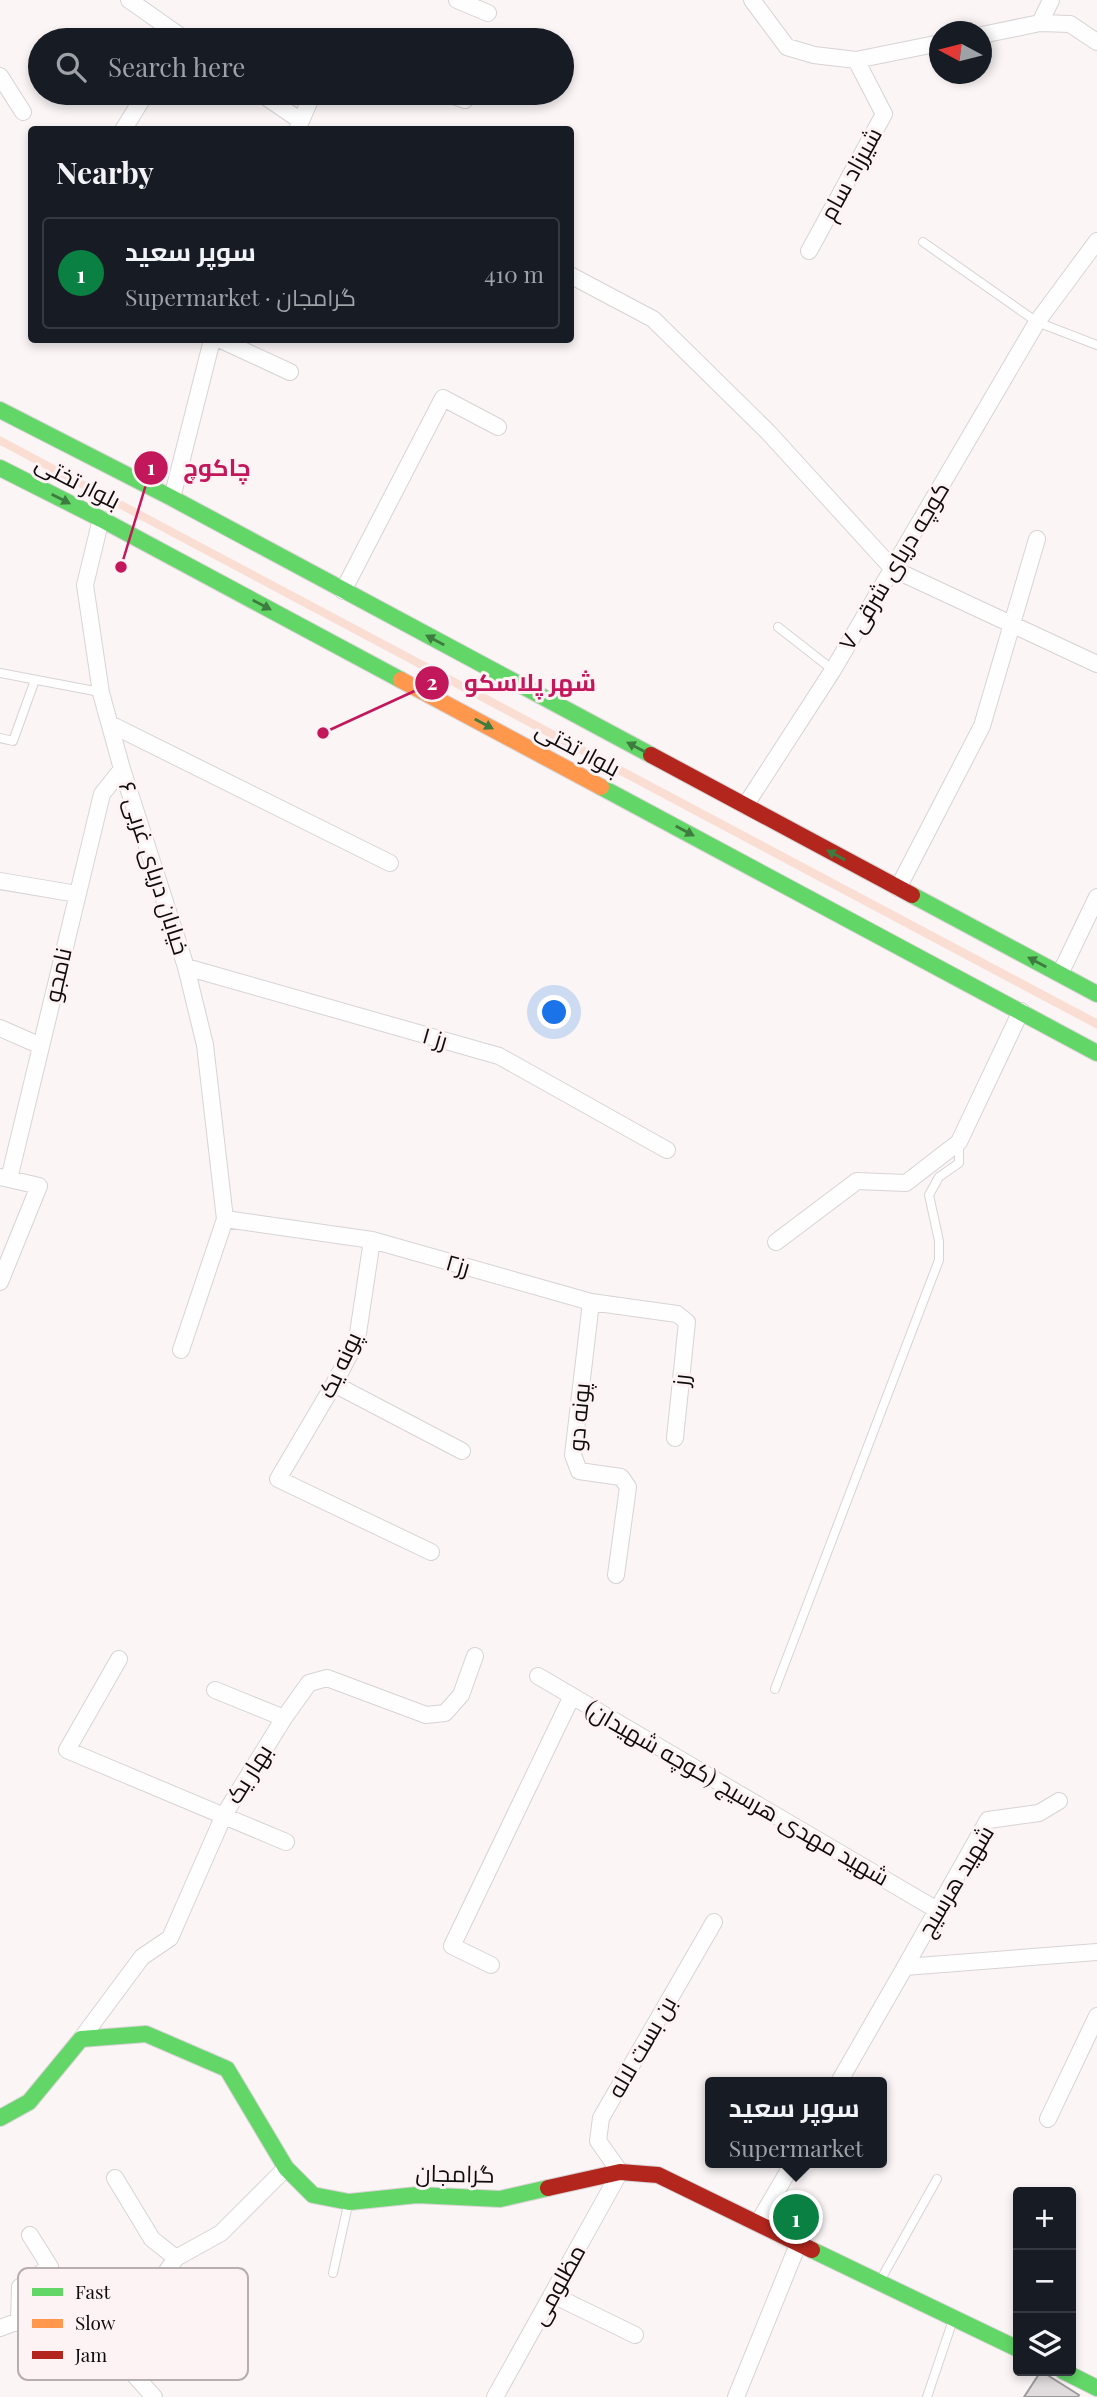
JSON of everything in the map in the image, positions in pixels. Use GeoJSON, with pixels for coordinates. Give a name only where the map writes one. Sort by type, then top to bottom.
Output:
{"type":"FeatureCollection","features":[{"type":"Feature","properties":{"kind":"main road","name":"بلوار تختی"},"geometry":{"type":"LineString","coordinates":[[0,410],[172,498],[1097,994]]}},
{"type":"Feature","properties":{"kind":"main road","name":"بلوار تختی"},"geometry":{"type":"LineString","coordinates":[[0,468],[101,519],[1097,1052]]}},
{"type":"Feature","properties":{"kind":"main road","name":"گرامجان"},"geometry":{"type":"LineString","coordinates":[[81,2039],[146,2034],[227,2068],[286,2168],[313,2194],[349,2202],[417,2195],[500,2199],[620,2172],[658,2175],[1013,2347]]}},
{"type":"Feature","properties":{"kind":"main road"},"geometry":{"type":"LineString","coordinates":[[0,2118],[29,2102],[81,2039]]}},
{"type":"Feature","properties":{"kind":"main road"},"geometry":{"type":"LineString","coordinates":[[1070,2376],[1096,2393]]}},
{"type":"Feature","properties":{"kind":"street"},"geometry":{"type":"LineString","coordinates":[[129,0],[167,28]]}},
{"type":"Feature","properties":{"kind":"street"},"geometry":{"type":"LineString","coordinates":[[457,0],[488,13]]}},
{"type":"Feature","properties":{"kind":"street"},"geometry":{"type":"LineString","coordinates":[[752,0],[787,47],[814,55],[856,60],[929,45]]}},
{"type":"Feature","properties":{"kind":"street"},"geometry":{"type":"LineString","coordinates":[[1040,23],[1051,0]]}},
{"type":"Feature","properties":{"kind":"street"},"geometry":{"type":"LineString","coordinates":[[992,33],[1040,23],[1070,24],[1097,42]]}},
{"type":"Feature","properties":{"kind":"street","name":"شیرزاد سام"},"geometry":{"type":"LineString","coordinates":[[809,251],[884,114],[856,60]]}},
{"type":"Feature","properties":{"kind":"street"},"geometry":{"type":"LineString","coordinates":[[0,76],[23,111]]}},
{"type":"Feature","properties":{"kind":"street"},"geometry":{"type":"LineString","coordinates":[[125,126],[139,105]]}},
{"type":"Feature","properties":{"kind":"street"},"geometry":{"type":"LineString","coordinates":[[275,105],[299,125],[308,105]]}},
{"type":"Feature","properties":{"kind":"street","name":"کوچه دریای شرقی ۷"},"geometry":{"type":"LineString","coordinates":[[745,806],[833,670],[1037,322],[1097,241]]}},
{"type":"Feature","properties":{"kind":"street"},"geometry":{"type":"LineString","coordinates":[[574,277],[653,319],[768,432],[893,569],[1097,664]]}},
{"type":"Feature","properties":{"kind":"street"},"geometry":{"type":"LineString","coordinates":[[172,498],[211,343]]}},
{"type":"Feature","properties":{"kind":"street"},"geometry":{"type":"LineString","coordinates":[[227,343],[290,372]]}},
{"type":"Feature","properties":{"kind":"street"},"geometry":{"type":"LineString","coordinates":[[343,591],[443,398],[498,427]]}},
{"type":"Feature","properties":{"kind":"street","name":"خیابان دریای غربی ۶"},"geometry":{"type":"LineString","coordinates":[[101,519],[85,584],[102,693],[122,769],[186,967],[205,1045],[225,1219]]}},
{"type":"Feature","properties":{"kind":"street"},"geometry":{"type":"LineString","coordinates":[[898,888],[982,726],[1037,539]]}},
{"type":"Feature","properties":{"kind":"street"},"geometry":{"type":"LineString","coordinates":[[110,724],[390,863]]}},
{"type":"Feature","properties":{"kind":"street","name":"نامجو"},"geometry":{"type":"LineString","coordinates":[[5,1178],[41,1046],[102,794],[122,769]]}},
{"type":"Feature","properties":{"kind":"street"},"geometry":{"type":"LineString","coordinates":[[0,881],[77,894]]}},
{"type":"Feature","properties":{"kind":"street"},"geometry":{"type":"LineString","coordinates":[[1060,974],[1097,897]]}},
{"type":"Feature","properties":{"kind":"street","name":"رز ۱"},"geometry":{"type":"LineString","coordinates":[[186,967],[499,1056],[667,1150]]}},
{"type":"Feature","properties":{"kind":"street"},"geometry":{"type":"LineString","coordinates":[[776,1242],[857,1181],[906,1183],[959,1142],[1021,1011]]}},
{"type":"Feature","properties":{"kind":"street"},"geometry":{"type":"LineString","coordinates":[[0,1028],[41,1046]]}},
{"type":"Feature","properties":{"kind":"street"},"geometry":{"type":"LineString","coordinates":[[0,1282],[39,1186],[5,1178]]}},
{"type":"Feature","properties":{"kind":"street"},"geometry":{"type":"LineString","coordinates":[[181,1350],[225,1219]]}},
{"type":"Feature","properties":{"kind":"street","name":"رز۲"},"geometry":{"type":"LineString","coordinates":[[225,1219],[372,1240],[591,1302],[677,1314],[687,1322]]}},
{"type":"Feature","properties":{"kind":"street","name":"پونه یک"},"geometry":{"type":"LineString","coordinates":[[372,1240],[357,1340],[278,1479],[431,1552]]}},
{"type":"Feature","properties":{"kind":"street","name":"پونه دو"},"geometry":{"type":"LineString","coordinates":[[591,1302],[573,1455],[579,1471],[621,1477],[628,1487],[616,1575]]}},
{"type":"Feature","properties":{"kind":"street","name":"رز"},"geometry":{"type":"LineString","coordinates":[[675,1438],[687,1322]]}},
{"type":"Feature","properties":{"kind":"street"},"geometry":{"type":"LineString","coordinates":[[334,1384],[462,1451]]}},
{"type":"Feature","properties":{"kind":"street","name":"بهار یک"},"geometry":{"type":"LineString","coordinates":[[81,2039],[142,1957],[170,1938],[224,1815],[284,1718],[309,1684],[327,1678],[426,1715],[446,1713],[461,1695],[475,1656]]}},
{"type":"Feature","properties":{"kind":"street"},"geometry":{"type":"LineString","coordinates":[[119,1659],[66,1750],[286,1843]]}},
{"type":"Feature","properties":{"kind":"street","name":"شهید مهدی هرسیج (کوچه شهیدان)"},"geometry":{"type":"LineString","coordinates":[[538,1676],[937,1910]]}},
{"type":"Feature","properties":{"kind":"street"},"geometry":{"type":"LineString","coordinates":[[215,1690],[284,1718]]}},
{"type":"Feature","properties":{"kind":"street"},"geometry":{"type":"LineString","coordinates":[[491,1965],[452,1946],[572,1696]]}},
{"type":"Feature","properties":{"kind":"street","name":"شهید هرسیج"},"geometry":{"type":"LineString","coordinates":[[842,2077],[988,1820],[1039,1813],[1059,1801]]}},
{"type":"Feature","properties":{"kind":"street","name":"بن بست لاله"},"geometry":{"type":"LineString","coordinates":[[620,2172],[598,2141],[601,2118],[714,1922]]}},
{"type":"Feature","properties":{"kind":"street","name":"شهید هرسیج"},"geometry":{"type":"LineString","coordinates":[[905,1967],[1097,1952]]}},
{"type":"Feature","properties":{"kind":"street"},"geometry":{"type":"LineString","coordinates":[[1048,2119],[1097,2016]]}},
{"type":"Feature","properties":{"kind":"street"},"geometry":{"type":"LineString","coordinates":[[169,2268],[176,2258],[220,2234],[286,2168]]}},
{"type":"Feature","properties":{"kind":"street"},"geometry":{"type":"LineString","coordinates":[[758,2223],[790,2168]]}},
{"type":"Feature","properties":{"kind":"street","name":"مظلومی"},"geometry":{"type":"LineString","coordinates":[[495,2397],[620,2172]]}},
{"type":"Feature","properties":{"kind":"street"},"geometry":{"type":"LineString","coordinates":[[115,2178],[152,2239],[176,2258]]}},
{"type":"Feature","properties":{"kind":"street"},"geometry":{"type":"LineString","coordinates":[[30,2235],[48,2268]]}},
{"type":"Feature","properties":{"kind":"street"},"geometry":{"type":"LineString","coordinates":[[736,2397],[799,2242]]}},
{"type":"Feature","properties":{"kind":"street"},"geometry":{"type":"LineString","coordinates":[[553,2295],[635,2335]]}},
{"type":"Feature","properties":{"kind":"street"},"geometry":{"type":"LineString","coordinates":[[0,2328],[18,2321]]}},
{"type":"Feature","properties":{"kind":"street"},"geometry":{"type":"LineString","coordinates":[[139,2380],[154,2397]]}},
{"type":"Feature","properties":{"kind":"lane"},"geometry":{"type":"LineString","coordinates":[[923,242],[1037,322],[1097,345]]}},
{"type":"Feature","properties":{"kind":"lane"},"geometry":{"type":"LineString","coordinates":[[778,627],[833,670]]}},
{"type":"Feature","properties":{"kind":"lane"},"geometry":{"type":"LineString","coordinates":[[0,673],[102,693]]}},
{"type":"Feature","properties":{"kind":"lane"},"geometry":{"type":"LineString","coordinates":[[0,738],[13,740],[35,680]]}},
{"type":"Feature","properties":{"kind":"lane"},"geometry":{"type":"LineString","coordinates":[[775,1689],[939,1260],[939,1241],[929,1195],[939,1177],[959,1163],[959,1142]]}},
{"type":"Feature","properties":{"kind":"lane"},"geometry":{"type":"LineString","coordinates":[[880,2281],[937,2179]]}},
{"type":"Feature","properties":{"kind":"lane"},"geometry":{"type":"LineString","coordinates":[[332,2273],[349,2202]]}},
{"type":"Feature","properties":{"kind":"lane"},"geometry":{"type":"LineString","coordinates":[[927,2397],[954,2318]]}},
{"type":"Feature","properties":{"kind":"shaded area"},"geometry":{"type":"Polygon","coordinates":[[[0,436],[1097,1019],[1097,1029],[0,445],[0,436]]]}},
{"type":"Feature","properties":{"kind":"building"},"geometry":{"type":"Polygon","coordinates":[[[1038,2376],[1049,2376],[1079,2395],[1078,2397],[1024,2397],[1038,2376]]]}},
{"type":"Feature","properties":{"kind":"traffic: fast"},"geometry":{"type":"LineString","coordinates":[[0,410],[172,498],[651,755]]}},
{"type":"Feature","properties":{"kind":"traffic: fast"},"geometry":{"type":"LineString","coordinates":[[0,468],[101,519],[401,680]]}},
{"type":"Feature","properties":{"kind":"traffic: fast"},"geometry":{"type":"LineString","coordinates":[[601,787],[1097,1053]]}},
{"type":"Feature","properties":{"kind":"traffic: fast"},"geometry":{"type":"LineString","coordinates":[[912,895],[1097,994]]}},
{"type":"Feature","properties":{"kind":"traffic: fast"},"geometry":{"type":"LineString","coordinates":[[0,2118],[29,2102],[81,2039],[146,2034],[227,2069],[286,2168],[313,2195],[349,2202],[417,2195],[500,2199],[548,2188]]}},
{"type":"Feature","properties":{"kind":"traffic: fast"},"geometry":{"type":"LineString","coordinates":[[812,2250],[1013,2347]]}},
{"type":"Feature","properties":{"kind":"traffic: fast"},"geometry":{"type":"LineString","coordinates":[[1073,2376],[1097,2388]]}},
{"type":"Feature","properties":{"kind":"traffic: slow"},"geometry":{"type":"LineString","coordinates":[[401,680],[601,787]]}},
{"type":"Feature","properties":{"kind":"traffic: jam"},"geometry":{"type":"LineString","coordinates":[[651,755],[912,895]]}},
{"type":"Feature","properties":{"kind":"traffic: jam"},"geometry":{"type":"LineString","coordinates":[[548,2188],[620,2172],[658,2175],[812,2250]]}},
{"type":"Feature","properties":{"kind":"place","name":"چاکوچ"},"geometry":{"type":"Point","coordinates":[121,567]}},
{"type":"Feature","properties":{"kind":"place","name":"شهر پلاسکو"},"geometry":{"type":"Point","coordinates":[323,733]}},
{"type":"Feature","properties":{"kind":"place","name":"سوپر سعید"},"geometry":{"type":"Point","coordinates":[796,2217]}}]}
